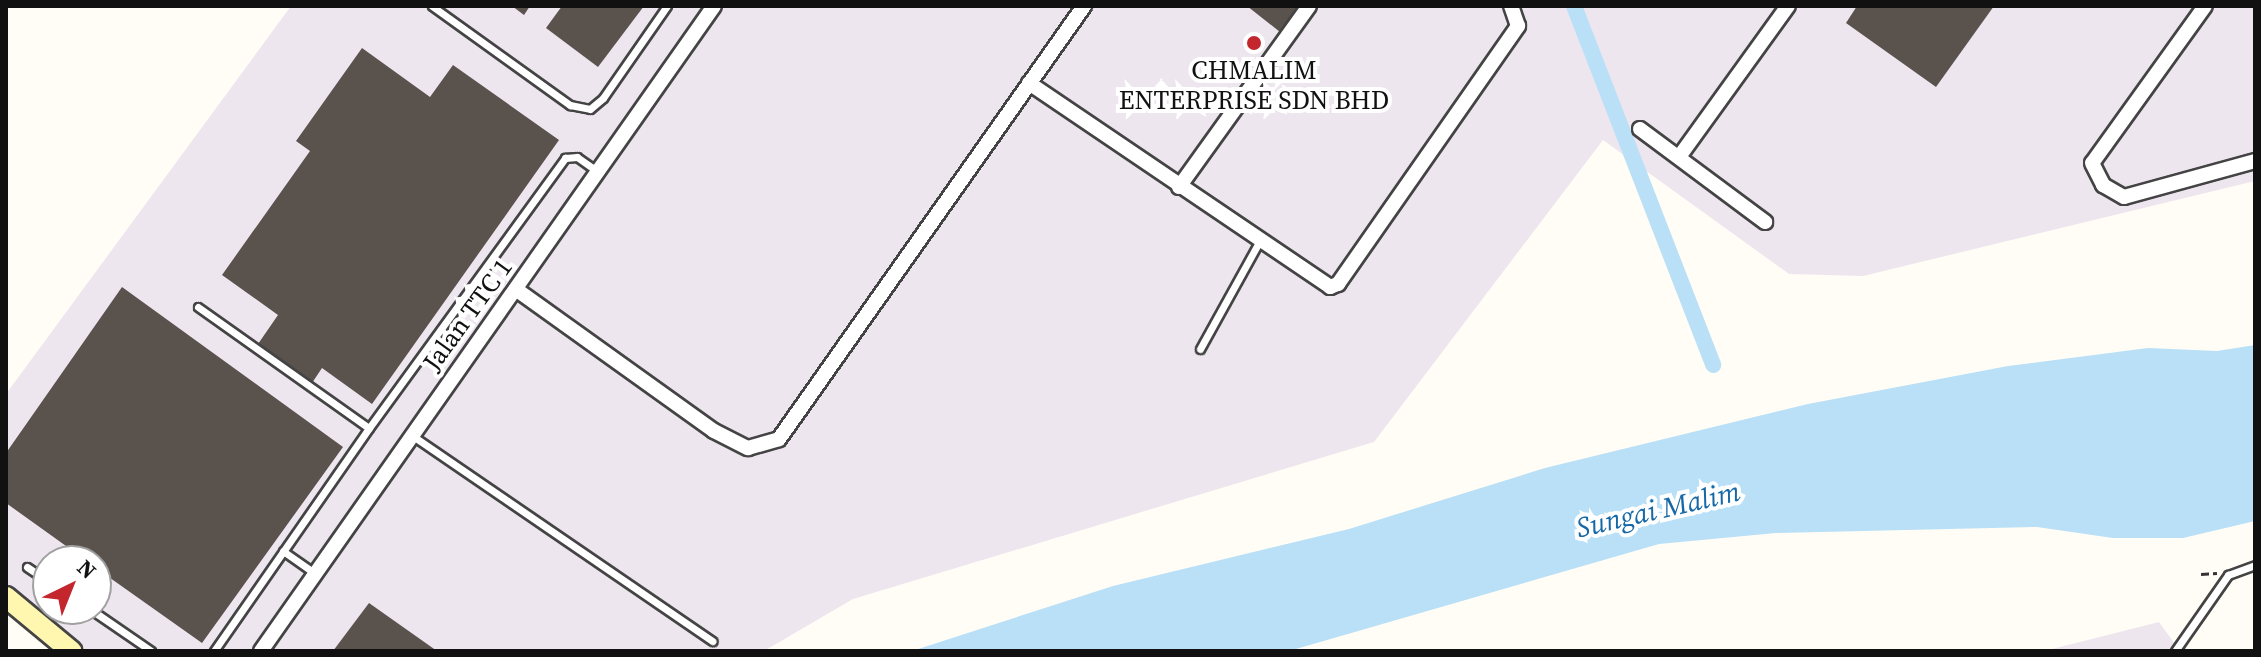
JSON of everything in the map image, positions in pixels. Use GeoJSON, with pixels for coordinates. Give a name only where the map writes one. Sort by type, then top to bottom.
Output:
{"type":"FeatureCollection","features":[{"type":"Feature","properties":{"kind":"main road"},"geometry":{"type":"LineString","coordinates":[[6,597],[71,651]]}},
{"type":"Feature","properties":{"kind":"street","name":"Jalan TTC 1"},"geometry":{"type":"LineString","coordinates":[[261,651],[714,6]]}},
{"type":"Feature","properties":{"kind":"street"},"geometry":{"type":"LineString","coordinates":[[517,290],[714,431],[748,448],[779,439],[1084,6]]}},
{"type":"Feature","properties":{"kind":"street"},"geometry":{"type":"LineString","coordinates":[[1179,187],[1309,6]]}},
{"type":"Feature","properties":{"kind":"street"},"geometry":{"type":"LineString","coordinates":[[1029,83],[1319,283],[1338,284],[1518,26],[1511,6]]}},
{"type":"Feature","properties":{"kind":"street"},"geometry":{"type":"LineString","coordinates":[[1679,157],[1788,6]]}},
{"type":"Feature","properties":{"kind":"street"},"geometry":{"type":"LineString","coordinates":[[2205,6],[2092,163],[2097,177],[2124,197],[2255,161]]}},
{"type":"Feature","properties":{"kind":"street"},"geometry":{"type":"LineString","coordinates":[[1640,129],[1765,222]]}},
{"type":"Feature","properties":{"kind":"lane"},"geometry":{"type":"LineString","coordinates":[[432,6],[570,105],[590,109],[603,98],[667,6]]}},
{"type":"Feature","properties":{"kind":"lane"},"geometry":{"type":"LineString","coordinates":[[214,651],[369,428],[565,158],[577,157],[597,171]]}},
{"type":"Feature","properties":{"kind":"lane"},"geometry":{"type":"LineString","coordinates":[[1200,349],[1259,242]]}},
{"type":"Feature","properties":{"kind":"lane"},"geometry":{"type":"LineString","coordinates":[[198,307],[369,428]]}},
{"type":"Feature","properties":{"kind":"lane"},"geometry":{"type":"LineString","coordinates":[[411,435],[712,641]]}},
{"type":"Feature","properties":{"kind":"lane"},"geometry":{"type":"LineString","coordinates":[[283,551],[315,573]]}},
{"type":"Feature","properties":{"kind":"lane"},"geometry":{"type":"LineString","coordinates":[[2175,651],[2228,575],[2255,565]]}},
{"type":"Feature","properties":{"kind":"lane"},"geometry":{"type":"LineString","coordinates":[[27,567],[32,570]]}},
{"type":"Feature","properties":{"kind":"lane"},"geometry":{"type":"LineString","coordinates":[[112,624],[151,651]]}},
{"type":"Feature","properties":{"kind":"shaded area"},"geometry":{"type":"Polygon","coordinates":[[[291,6],[2255,6],[2255,181],[1863,276],[1789,274],[1603,140],[1374,442],[853,599],[764,651],[81,651],[52,625],[112,625],[112,545],[32,545],[32,607],[6,584],[6,394],[291,6]]]}},
{"type":"Feature","properties":{"kind":"shaded area"},"geometry":{"type":"Polygon","coordinates":[[[2159,622],[2180,651],[2044,651],[2159,622]]]}},
{"type":"Feature","properties":{"kind":"water","name":"Sungai Malim"},"geometry":{"type":"Polygon","coordinates":[[[2255,345],[2255,521],[2183,538],[2113,538],[2037,527],[1776,533],[1659,544],[1289,651],[912,651],[1113,586],[1349,529],[1545,468],[1808,404],[2008,366],[2148,348],[2217,351],[2255,345]]]}},
{"type":"Feature","properties":{"kind":"building"},"geometry":{"type":"Polygon","coordinates":[[[512,6],[530,6],[524,15],[512,6]]]}},
{"type":"Feature","properties":{"kind":"building"},"geometry":{"type":"Polygon","coordinates":[[[562,6],[644,6],[598,67],[546,28],[562,6]]]}},
{"type":"Feature","properties":{"kind":"building"},"geometry":{"type":"Polygon","coordinates":[[[1247,6],[1298,6],[1280,32],[1247,6]]]}},
{"type":"Feature","properties":{"kind":"building"},"geometry":{"type":"Polygon","coordinates":[[[1857,6],[1994,6],[1936,87],[1846,23],[1857,6]]]}},
{"type":"Feature","properties":{"kind":"building"},"geometry":{"type":"Polygon","coordinates":[[[362,48],[430,97],[453,65],[559,140],[372,404],[322,368],[312,383],[258,344],[278,315],[222,275],[310,151],[296,141],[362,48]]]}},
{"type":"Feature","properties":{"kind":"building"},"geometry":{"type":"Polygon","coordinates":[[[122,287],[343,447],[202,643],[112,579],[112,545],[65,545],[6,503],[6,453],[122,287]]]}},
{"type":"Feature","properties":{"kind":"building"},"geometry":{"type":"Polygon","coordinates":[[[369,603],[437,651],[333,651],[369,603]]]}},
{"type":"Feature","properties":{"kind":"waterway"},"geometry":{"type":"LineString","coordinates":[[1574,6],[1713,365]]}},
{"type":"Feature","properties":{"kind":"place","name":"CHMALIM ENTERPRISE SDN BHD"},"geometry":{"type":"Point","coordinates":[1254,43]}}]}
